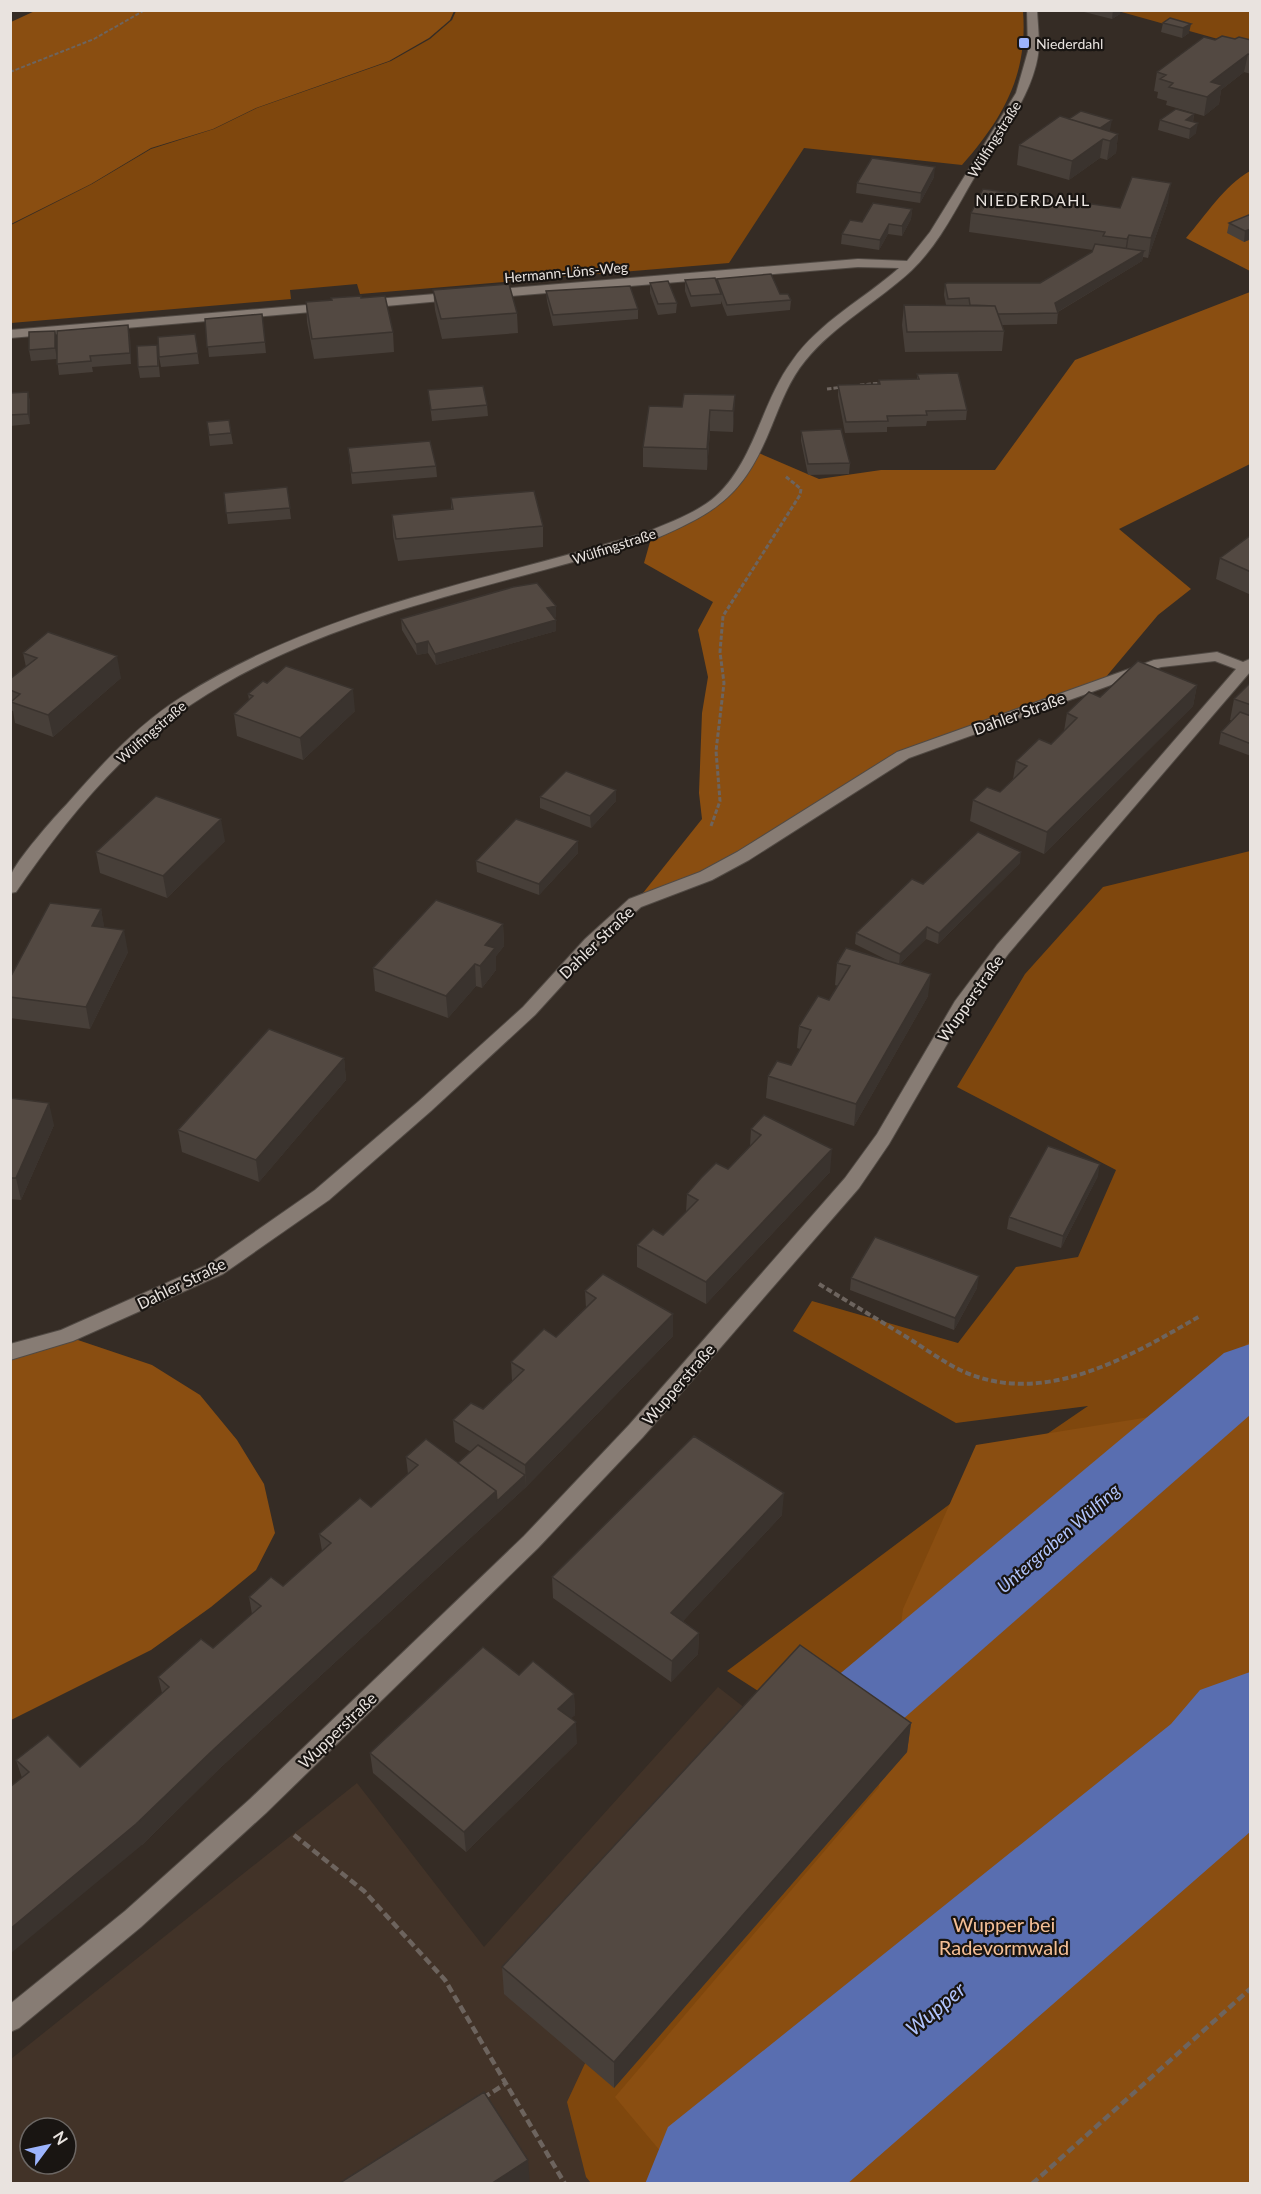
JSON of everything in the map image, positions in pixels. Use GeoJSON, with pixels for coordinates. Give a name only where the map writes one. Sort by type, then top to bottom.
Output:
{"type":"FeatureCollection","features":[{"type":"Feature","properties":{"kind":"street","name":"Wülfingstraße"},"geometry":{"type":"LineString","coordinates":[[10,888],[53,832],[96,782],[166,716],[196,695],[263,659],[360,620],[652,535],[687,520],[720,499],[739,479],[779,394],[797,362],[809,348],[909,265],[926,245],[1020,99],[1034,51],[1032,10]]}},
{"type":"Feature","properties":{"kind":"street","name":"Hermann-Löns-Weg"},"geometry":{"type":"LineString","coordinates":[[10,334],[858,263],[909,265]]}},
{"type":"Feature","properties":{"kind":"street","name":"Dahler Straße"},"geometry":{"type":"LineString","coordinates":[[10,1352],[66,1336],[216,1269],[322,1195],[425,1106],[528,1011],[591,943],[636,903],[706,876],[743,856],[903,755],[1159,663],[1217,656],[1248,665]]}},
{"type":"Feature","properties":{"kind":"street","name":"Wupperstraße"},"geometry":{"type":"LineString","coordinates":[[10,2020],[125,1925],[258,1806],[450,1622],[561,1511],[636,1431],[785,1263],[864,1167],[883,1139],[961,1005],[1003,950],[1248,665]]}},
{"type":"Feature","properties":{"kind":"path"},"geometry":{"type":"LineString","coordinates":[[10,72],[94,39],[145,10]]}},
{"type":"Feature","properties":{"kind":"path"},"geometry":{"type":"LineString","coordinates":[[779,394],[884,382]]}},
{"type":"Feature","properties":{"kind":"path"},"geometry":{"type":"LineString","coordinates":[[706,836],[717,815],[720,801],[716,751],[724,682],[720,652],[723,616],[800,495],[801,489],[754,451]]}},
{"type":"Feature","properties":{"kind":"path"},"geometry":{"type":"LineString","coordinates":[[785,1263],[960,1370],[979,1379],[1003,1384],[1032,1384],[1062,1380],[1108,1366],[1200,1316]]}},
{"type":"Feature","properties":{"kind":"path"},"geometry":{"type":"LineString","coordinates":[[258,1806],[364,1891],[445,1980],[565,2184]]}},
{"type":"Feature","properties":{"kind":"path"},"geometry":{"type":"LineString","coordinates":[[1032,2184],[1251,1989]]}},
{"type":"Feature","properties":{"kind":"path"},"geometry":{"type":"LineString","coordinates":[[474,2103],[505,2084]]}},
{"type":"Feature","properties":{"kind":"shaded area"},"geometry":{"type":"Polygon","coordinates":[[[718,1687],[846,1787],[646,2183],[11,2184],[11,2059],[357,1783],[484,1947],[718,1687]]]}},
{"type":"Feature","properties":{"kind":"green space"},"geometry":{"type":"Polygon","coordinates":[[[37,10],[454,11],[450,20],[429,38],[389,61],[256,108],[213,129],[151,148],[91,184],[11,224],[11,22],[37,10]]]}},
{"type":"Feature","properties":{"kind":"green space"},"geometry":{"type":"Polygon","coordinates":[[[456,11],[1023,11],[1023,34],[1017,75],[1010,94],[990,130],[962,165],[804,148],[729,263],[360,294],[357,284],[290,290],[291,299],[11,323],[11,225],[92,184],[151,149],[214,129],[257,108],[391,61],[430,39],[452,20],[456,11]]]}},
{"type":"Feature","properties":{"kind":"green space"},"geometry":{"type":"Polygon","coordinates":[[[1118,11],[1250,11],[1250,48],[1118,11]]]}},
{"type":"Feature","properties":{"kind":"green space"},"geometry":{"type":"Polygon","coordinates":[[[1250,171],[1250,271],[1186,238],[1224,193],[1250,171]]]}},
{"type":"Feature","properties":{"kind":"green space"},"geometry":{"type":"Polygon","coordinates":[[[1250,292],[1250,464],[1119,529],[1191,589],[1158,615],[1100,684],[903,755],[743,856],[635,903],[702,819],[699,793],[702,713],[708,677],[698,630],[713,602],[644,563],[652,535],[720,499],[754,451],[819,479],[881,470],[995,470],[1075,360],[1250,292]]]}},
{"type":"Feature","properties":{"kind":"green space","name":"Wupper bei Radevormwald"},"geometry":{"type":"Polygon","coordinates":[[[1250,851],[1250,2183],[591,2183],[586,2177],[567,2102],[588,2057],[841,1744],[727,1671],[1006,1462],[1088,1406],[956,1423],[793,1331],[812,1301],[958,1343],[1016,1267],[1078,1257],[1116,1170],[957,1087],[1025,974],[1103,887],[1250,851]]]}},
{"type":"Feature","properties":{"kind":"green space"},"geometry":{"type":"Polygon","coordinates":[[[66,1336],[152,1365],[200,1395],[237,1440],[264,1484],[275,1533],[256,1570],[211,1607],[151,1650],[11,1720],[11,1352],[66,1336]]]}},
{"type":"Feature","properties":{"kind":"green space","name":"Wupper bei Radevormwald"},"geometry":{"type":"Polygon","coordinates":[[[1250,1341],[1250,2183],[687,2183],[615,2097],[879,1787],[903,1609],[976,1445],[1168,1414],[1250,1341]]]}},
{"type":"Feature","properties":{"kind":"building"},"geometry":{"type":"Polygon","coordinates":[[[1170,18],[1191,24],[1183,28],[1163,23],[1170,18]]]}},
{"type":"Feature","properties":{"kind":"building"},"geometry":{"type":"Polygon","coordinates":[[[1222,36],[1251,40],[1251,55],[1248,54],[1211,82],[1222,85],[1207,97],[1169,87],[1173,83],[1160,79],[1166,75],[1157,72],[1204,37],[1215,40],[1222,36]]]}},
{"type":"Feature","properties":{"kind":"building"},"geometry":{"type":"Polygon","coordinates":[[[1176,109],[1194,114],[1186,120],[1198,123],[1190,129],[1160,120],[1176,109]]]}},
{"type":"Feature","properties":{"kind":"building"},"geometry":{"type":"Polygon","coordinates":[[[1081,111],[1112,120],[1100,128],[1069,119],[1081,111]]]}},
{"type":"Feature","properties":{"kind":"building"},"geometry":{"type":"Polygon","coordinates":[[[1060,116],[1118,134],[1110,141],[1103,139],[1072,161],[1019,145],[1060,116]]]}},
{"type":"Feature","properties":{"kind":"building"},"geometry":{"type":"Polygon","coordinates":[[[872,158],[935,167],[921,193],[857,183],[872,158]]]}},
{"type":"Feature","properties":{"kind":"building"},"geometry":{"type":"Polygon","coordinates":[[[1132,177],[1171,183],[1151,238],[1129,235],[1127,239],[1103,236],[1105,232],[971,213],[983,189],[1120,208],[1132,177]]]}},
{"type":"Feature","properties":{"kind":"building"},"geometry":{"type":"Polygon","coordinates":[[[873,203],[912,209],[902,226],[889,224],[880,240],[842,234],[850,220],[862,222],[873,203]]]}},
{"type":"Feature","properties":{"kind":"building"},"geometry":{"type":"Polygon","coordinates":[[[1251,214],[1251,229],[1245,231],[1229,223],[1251,214]]]}},
{"type":"Feature","properties":{"kind":"building"},"geometry":{"type":"Polygon","coordinates":[[[1095,244],[1144,251],[1055,303],[1058,313],[998,314],[995,306],[970,305],[969,298],[948,299],[945,284],[947,283],[1040,283],[1092,252],[1095,244]]]}},
{"type":"Feature","properties":{"kind":"building"},"geometry":{"type":"Polygon","coordinates":[[[771,274],[780,294],[788,294],[791,300],[727,305],[717,279],[771,274]]]}},
{"type":"Feature","properties":{"kind":"building"},"geometry":{"type":"Polygon","coordinates":[[[715,278],[721,294],[691,296],[685,280],[715,278]]]}},
{"type":"Feature","properties":{"kind":"building"},"geometry":{"type":"Polygon","coordinates":[[[668,281],[677,303],[658,304],[650,283],[668,281]]]}},
{"type":"Feature","properties":{"kind":"building"},"geometry":{"type":"Polygon","coordinates":[[[509,284],[517,313],[441,319],[433,290],[509,284]]]}},
{"type":"Feature","properties":{"kind":"building"},"geometry":{"type":"Polygon","coordinates":[[[630,286],[638,309],[553,315],[546,291],[630,286]]]}},
{"type":"Feature","properties":{"kind":"building"},"geometry":{"type":"Polygon","coordinates":[[[361,296],[361,298],[385,296],[393,332],[312,339],[306,302],[361,296]]]}},
{"type":"Feature","properties":{"kind":"building"},"geometry":{"type":"Polygon","coordinates":[[[904,305],[995,306],[1004,331],[907,332],[904,305]]]}},
{"type":"Feature","properties":{"kind":"building"},"geometry":{"type":"Polygon","coordinates":[[[262,314],[265,342],[207,347],[205,319],[262,314]]]}},
{"type":"Feature","properties":{"kind":"building"},"geometry":{"type":"Polygon","coordinates":[[[128,325],[130,353],[90,356],[91,361],[57,364],[57,331],[128,325]]]}},
{"type":"Feature","properties":{"kind":"building"},"geometry":{"type":"Polygon","coordinates":[[[55,331],[55,348],[29,350],[29,332],[55,331]]]}},
{"type":"Feature","properties":{"kind":"building"},"geometry":{"type":"Polygon","coordinates":[[[195,334],[198,353],[159,357],[158,337],[195,334]]]}},
{"type":"Feature","properties":{"kind":"building"},"geometry":{"type":"Polygon","coordinates":[[[157,345],[158,366],[138,367],[137,346],[157,345]]]}},
{"type":"Feature","properties":{"kind":"building"},"geometry":{"type":"Polygon","coordinates":[[[958,373],[967,410],[926,411],[927,415],[887,416],[888,421],[846,422],[838,385],[880,384],[879,380],[919,379],[917,374],[958,373]]]}},
{"type":"Feature","properties":{"kind":"building"},"geometry":{"type":"Polygon","coordinates":[[[483,386],[487,405],[431,410],[428,390],[483,386]]]}},
{"type":"Feature","properties":{"kind":"building"},"geometry":{"type":"Polygon","coordinates":[[[28,392],[28,414],[10,415],[10,393],[28,392]]]}},
{"type":"Feature","properties":{"kind":"building"},"geometry":{"type":"Polygon","coordinates":[[[684,394],[735,395],[733,411],[710,410],[707,449],[643,447],[649,406],[682,407],[684,394]]]}},
{"type":"Feature","properties":{"kind":"building"},"geometry":{"type":"Polygon","coordinates":[[[229,420],[231,433],[209,435],[207,422],[229,420]]]}},
{"type":"Feature","properties":{"kind":"building"},"geometry":{"type":"Polygon","coordinates":[[[841,429],[850,463],[808,464],[801,431],[841,429]]]}},
{"type":"Feature","properties":{"kind":"building"},"geometry":{"type":"Polygon","coordinates":[[[430,441],[436,466],[352,473],[348,448],[430,441]]]}},
{"type":"Feature","properties":{"kind":"building"},"geometry":{"type":"Polygon","coordinates":[[[287,487],[290,508],[226,513],[224,493],[287,487]]]}},
{"type":"Feature","properties":{"kind":"building"},"geometry":{"type":"Polygon","coordinates":[[[534,491],[543,526],[396,539],[392,515],[453,509],[451,498],[534,491]]]}},
{"type":"Feature","properties":{"kind":"building"},"geometry":{"type":"Polygon","coordinates":[[[1251,535],[1251,572],[1220,558],[1251,535]]]}},
{"type":"Feature","properties":{"kind":"building"},"geometry":{"type":"Polygon","coordinates":[[[537,583],[556,606],[547,608],[556,620],[435,654],[428,641],[416,644],[401,619],[513,587],[537,583]]]}},
{"type":"Feature","properties":{"kind":"building"},"geometry":{"type":"Polygon","coordinates":[[[48,632],[117,656],[48,715],[11,702],[20,694],[10,690],[10,679],[37,658],[23,653],[48,632]]]}},
{"type":"Feature","properties":{"kind":"building"},"geometry":{"type":"Polygon","coordinates":[[[1138,661],[1197,685],[1047,832],[973,800],[987,787],[1000,792],[1027,766],[1016,761],[1039,739],[1051,744],[1077,718],[1067,713],[1089,692],[1100,697],[1138,661]]]}},
{"type":"Feature","properties":{"kind":"building"},"geometry":{"type":"Polygon","coordinates":[[[286,666],[353,689],[300,738],[234,714],[253,696],[248,694],[263,681],[267,683],[286,666]]]}},
{"type":"Feature","properties":{"kind":"building"},"geometry":{"type":"Polygon","coordinates":[[[1251,682],[1251,705],[1234,699],[1251,682]]]}},
{"type":"Feature","properties":{"kind":"building"},"geometry":{"type":"Polygon","coordinates":[[[1240,712],[1251,716],[1251,744],[1221,732],[1240,712]]]}},
{"type":"Feature","properties":{"kind":"building"},"geometry":{"type":"Polygon","coordinates":[[[566,771],[616,790],[590,816],[540,797],[566,771]]]}},
{"type":"Feature","properties":{"kind":"building"},"geometry":{"type":"Polygon","coordinates":[[[156,796],[221,819],[163,876],[96,852],[156,796]]]}},
{"type":"Feature","properties":{"kind":"building"},"geometry":{"type":"Polygon","coordinates":[[[516,819],[578,841],[539,884],[476,861],[516,819]]]}},
{"type":"Feature","properties":{"kind":"building"},"geometry":{"type":"Polygon","coordinates":[[[978,832],[1021,852],[939,933],[927,927],[900,954],[856,933],[912,879],[923,884],[978,832]]]}},
{"type":"Feature","properties":{"kind":"building"},"geometry":{"type":"Polygon","coordinates":[[[436,900],[503,924],[485,945],[495,948],[480,966],[475,964],[446,996],[373,968],[436,900]]]}},
{"type":"Feature","properties":{"kind":"building"},"geometry":{"type":"Polygon","coordinates":[[[50,903],[101,909],[92,926],[124,930],[86,1007],[10,997],[10,978],[50,903]]]}},
{"type":"Feature","properties":{"kind":"building"},"geometry":{"type":"Polygon","coordinates":[[[846,948],[931,974],[856,1104],[768,1076],[777,1061],[791,1065],[811,1030],[799,1026],[818,996],[829,1000],[850,966],[837,963],[846,948]]]}},
{"type":"Feature","properties":{"kind":"building"},"geometry":{"type":"Polygon","coordinates":[[[269,1029],[344,1058],[256,1160],[178,1130],[269,1029]]]}},
{"type":"Feature","properties":{"kind":"building"},"geometry":{"type":"Polygon","coordinates":[[[10,1098],[49,1103],[16,1178],[10,1178],[10,1098]]]}},
{"type":"Feature","properties":{"kind":"building"},"geometry":{"type":"Polygon","coordinates":[[[764,1115],[832,1149],[706,1282],[637,1245],[653,1229],[663,1235],[698,1200],[687,1194],[716,1163],[728,1169],[761,1135],[751,1129],[764,1115]]]}},
{"type":"Feature","properties":{"kind":"building"},"geometry":{"type":"Polygon","coordinates":[[[1048,1146],[1100,1164],[1063,1236],[1009,1217],[1048,1146]]]}},
{"type":"Feature","properties":{"kind":"building"},"geometry":{"type":"Polygon","coordinates":[[[875,1237],[979,1276],[955,1318],[851,1278],[875,1237]]]}},
{"type":"Feature","properties":{"kind":"building"},"geometry":{"type":"Polygon","coordinates":[[[603,1274],[673,1314],[525,1465],[453,1420],[471,1403],[483,1409],[524,1370],[511,1362],[544,1329],[556,1337],[596,1298],[585,1291],[603,1274]]]}},
{"type":"Feature","properties":{"kind":"building"},"geometry":{"type":"Polygon","coordinates":[[[694,1436],[784,1493],[671,1613],[699,1633],[672,1661],[552,1577],[694,1436]]]}},
{"type":"Feature","properties":{"kind":"building"},"geometry":{"type":"Polygon","coordinates":[[[426,1439],[496,1491],[214,1749],[136,1824],[10,1929],[10,1787],[29,1772],[16,1760],[48,1735],[80,1767],[169,1687],[158,1677],[201,1639],[213,1648],[261,1606],[249,1597],[271,1577],[283,1586],[331,1543],[319,1534],[360,1498],[371,1507],[418,1465],[406,1457],[426,1439]]]}},
{"type":"Feature","properties":{"kind":"building"},"geometry":{"type":"Polygon","coordinates":[[[478,1445],[525,1475],[497,1501],[496,1491],[458,1463],[478,1445]]]}},
{"type":"Feature","properties":{"kind":"building"},"geometry":{"type":"Polygon","coordinates":[[[800,1645],[911,1723],[614,2062],[502,1967],[800,1645]]]}},
{"type":"Feature","properties":{"kind":"building"},"geometry":{"type":"Polygon","coordinates":[[[483,1647],[519,1675],[533,1661],[574,1694],[558,1709],[576,1722],[464,1832],[370,1753],[483,1647]]]}},
{"type":"Feature","properties":{"kind":"building"},"geometry":{"type":"Polygon","coordinates":[[[484,2092],[528,2160],[491,2184],[338,2184],[484,2092]]]}},
{"type":"Feature","properties":{"kind":"waterway","name":"Untergraben Wülfing"},"geometry":{"type":"LineString","coordinates":[[865,1702],[1250,1373]]}},
{"type":"Feature","properties":{"kind":"waterway","name":"Wupper"},"geometry":{"type":"LineString","coordinates":[[725,2184],[1221,1769],[1250,1734]]}},
{"type":"Feature","properties":{"kind":"place","name":"Niederdahl"},"geometry":{"type":"Point","coordinates":[1024,43]}},
{"type":"Feature","properties":{"kind":"district","name":"NIEDERDAHL"},"geometry":{"type":"Point","coordinates":[1033,199]}}]}
